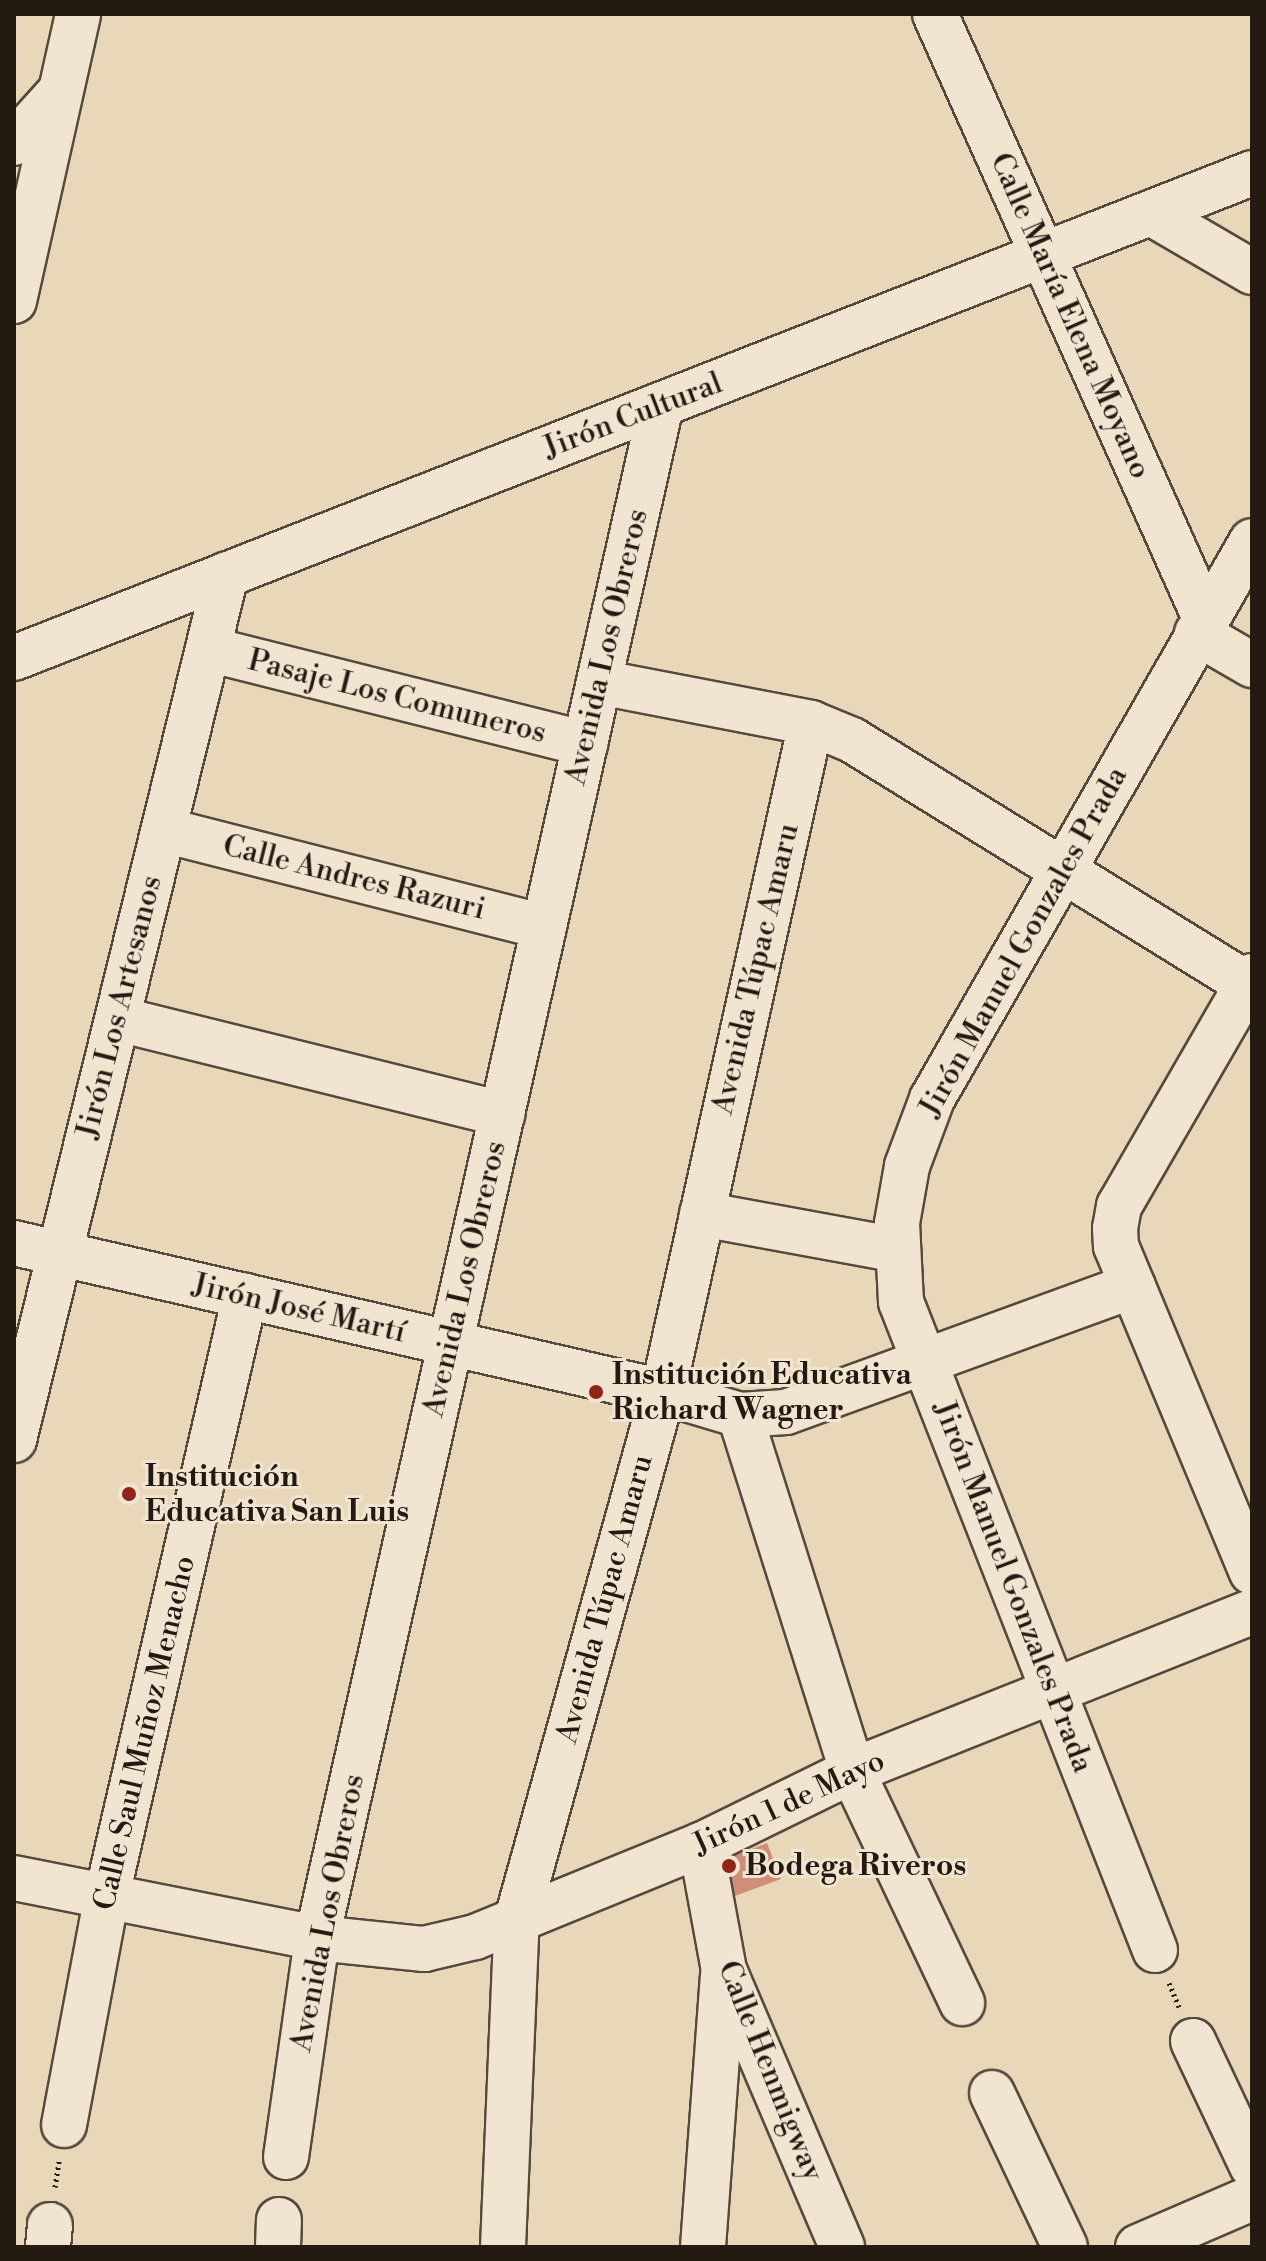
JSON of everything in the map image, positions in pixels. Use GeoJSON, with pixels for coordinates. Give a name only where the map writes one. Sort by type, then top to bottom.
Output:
{"type":"FeatureCollection","features":[{"type":"Feature","properties":{"kind":"street"},"geometry":{"type":"LineString","coordinates":[[14,301],[78,14]]}},
{"type":"Feature","properties":{"kind":"street","name":"Calle María Elena Moyano"},"geometry":{"type":"LineString","coordinates":[[935,14],[1043,256],[1201,626]]}},
{"type":"Feature","properties":{"kind":"street"},"geometry":{"type":"LineString","coordinates":[[14,143],[61,91]]}},
{"type":"Feature","properties":{"kind":"street","name":"Jirón Cultural"},"geometry":{"type":"LineString","coordinates":[[14,658],[1252,173]]}},
{"type":"Feature","properties":{"kind":"street"},"geometry":{"type":"LineString","coordinates":[[1151,213],[1252,272]]}},
{"type":"Feature","properties":{"kind":"street","name":"Avenida Los Obreros"},"geometry":{"type":"LineString","coordinates":[[286,2157],[317,1938],[661,405]]}},
{"type":"Feature","properties":{"kind":"street","name":"Jirón Manuel Gonzales Prada"},"geometry":{"type":"LineString","coordinates":[[1155,1950],[1051,1692],[901,1302],[898,1250],[907,1166],[932,1099],[1252,541]]}},
{"type":"Feature","properties":{"kind":"street","name":"Jirón Los Artesanos"},"geometry":{"type":"LineString","coordinates":[[14,1440],[226,575]]}},
{"type":"Feature","properties":{"kind":"street"},"geometry":{"type":"LineString","coordinates":[[1201,626],[1252,665]]}},
{"type":"Feature","properties":{"kind":"street","name":"Pasaje Los Comuneros"},"geometry":{"type":"LineString","coordinates":[[208,649],[585,744]]}},
{"type":"Feature","properties":{"kind":"street"},"geometry":{"type":"LineString","coordinates":[[599,682],[811,723],[852,740],[1062,872],[1250,983],[1119,1206],[1116,1246],[1252,1572]]}},
{"type":"Feature","properties":{"kind":"street","name":"Avenida Túpac Amaru"},"geometry":{"type":"LineString","coordinates":[[503,2247],[517,1919],[663,1392],[811,723]]}},
{"type":"Feature","properties":{"kind":"street","name":"Calle Andres Razuri"},"geometry":{"type":"LineString","coordinates":[[164,830],[544,927]]}},
{"type":"Feature","properties":{"kind":"street"},"geometry":{"type":"LineString","coordinates":[[118,1019],[502,1114]]}},
{"type":"Feature","properties":{"kind":"street"},"geometry":{"type":"LineString","coordinates":[[702,1214],[898,1250]]}},
{"type":"Feature","properties":{"kind":"street","name":"Jirón José Martí"},"geometry":{"type":"LineString","coordinates":[[14,1243],[663,1392],[740,1415],[786,1412],[1133,1286]]}},
{"type":"Feature","properties":{"kind":"street","name":"Calle Saul Muñoz Menacho"},"geometry":{"type":"LineString","coordinates":[[64,2125],[107,1895],[245,1296]]}},
{"type":"Feature","properties":{"kind":"street"},"geometry":{"type":"LineString","coordinates":[[740,1415],[852,1771],[962,2003]]}},
{"type":"Feature","properties":{"kind":"street","name":"Jirón 1 de Mayo"},"geometry":{"type":"LineString","coordinates":[[14,1878],[317,1938],[424,1949],[517,1919],[701,1845],[852,1771],[1252,1612]]}},
{"type":"Feature","properties":{"kind":"street","name":"Calle Henmigway"},"geometry":{"type":"LineString","coordinates":[[701,1845],[724,1970],[842,2247]]}},
{"type":"Feature","properties":{"kind":"street"},"geometry":{"type":"LineString","coordinates":[[703,2247],[724,1970]]}},
{"type":"Feature","properties":{"kind":"street"},"geometry":{"type":"LineString","coordinates":[[1193,2041],[1252,2166]]}},
{"type":"Feature","properties":{"kind":"street"},"geometry":{"type":"LineString","coordinates":[[992,2093],[1065,2247]]}},
{"type":"Feature","properties":{"kind":"street"},"geometry":{"type":"LineString","coordinates":[[1138,2247],[1211,2233],[1252,2198]]}},
{"type":"Feature","properties":{"kind":"path"},"geometry":{"type":"LineString","coordinates":[[1155,1950],[1193,2041]]}},
{"type":"Feature","properties":{"kind":"path"},"geometry":{"type":"LineString","coordinates":[[49,2236],[64,2125]]}},
{"type":"Feature","properties":{"kind":"building"},"geometry":{"type":"Polygon","coordinates":[[[767,1843],[781,1879],[732,1897],[718,1862],[767,1843]]]}},
{"type":"Feature","properties":{"kind":"place","name":"Institución Educativa Richard Wagner"},"geometry":{"type":"Point","coordinates":[596,1392]}},
{"type":"Feature","properties":{"kind":"place","name":"Institución Educativa San Luis"},"geometry":{"type":"Point","coordinates":[129,1494]}},
{"type":"Feature","properties":{"kind":"place","name":"Bodega Riveros"},"geometry":{"type":"Point","coordinates":[729,1866]}}]}
